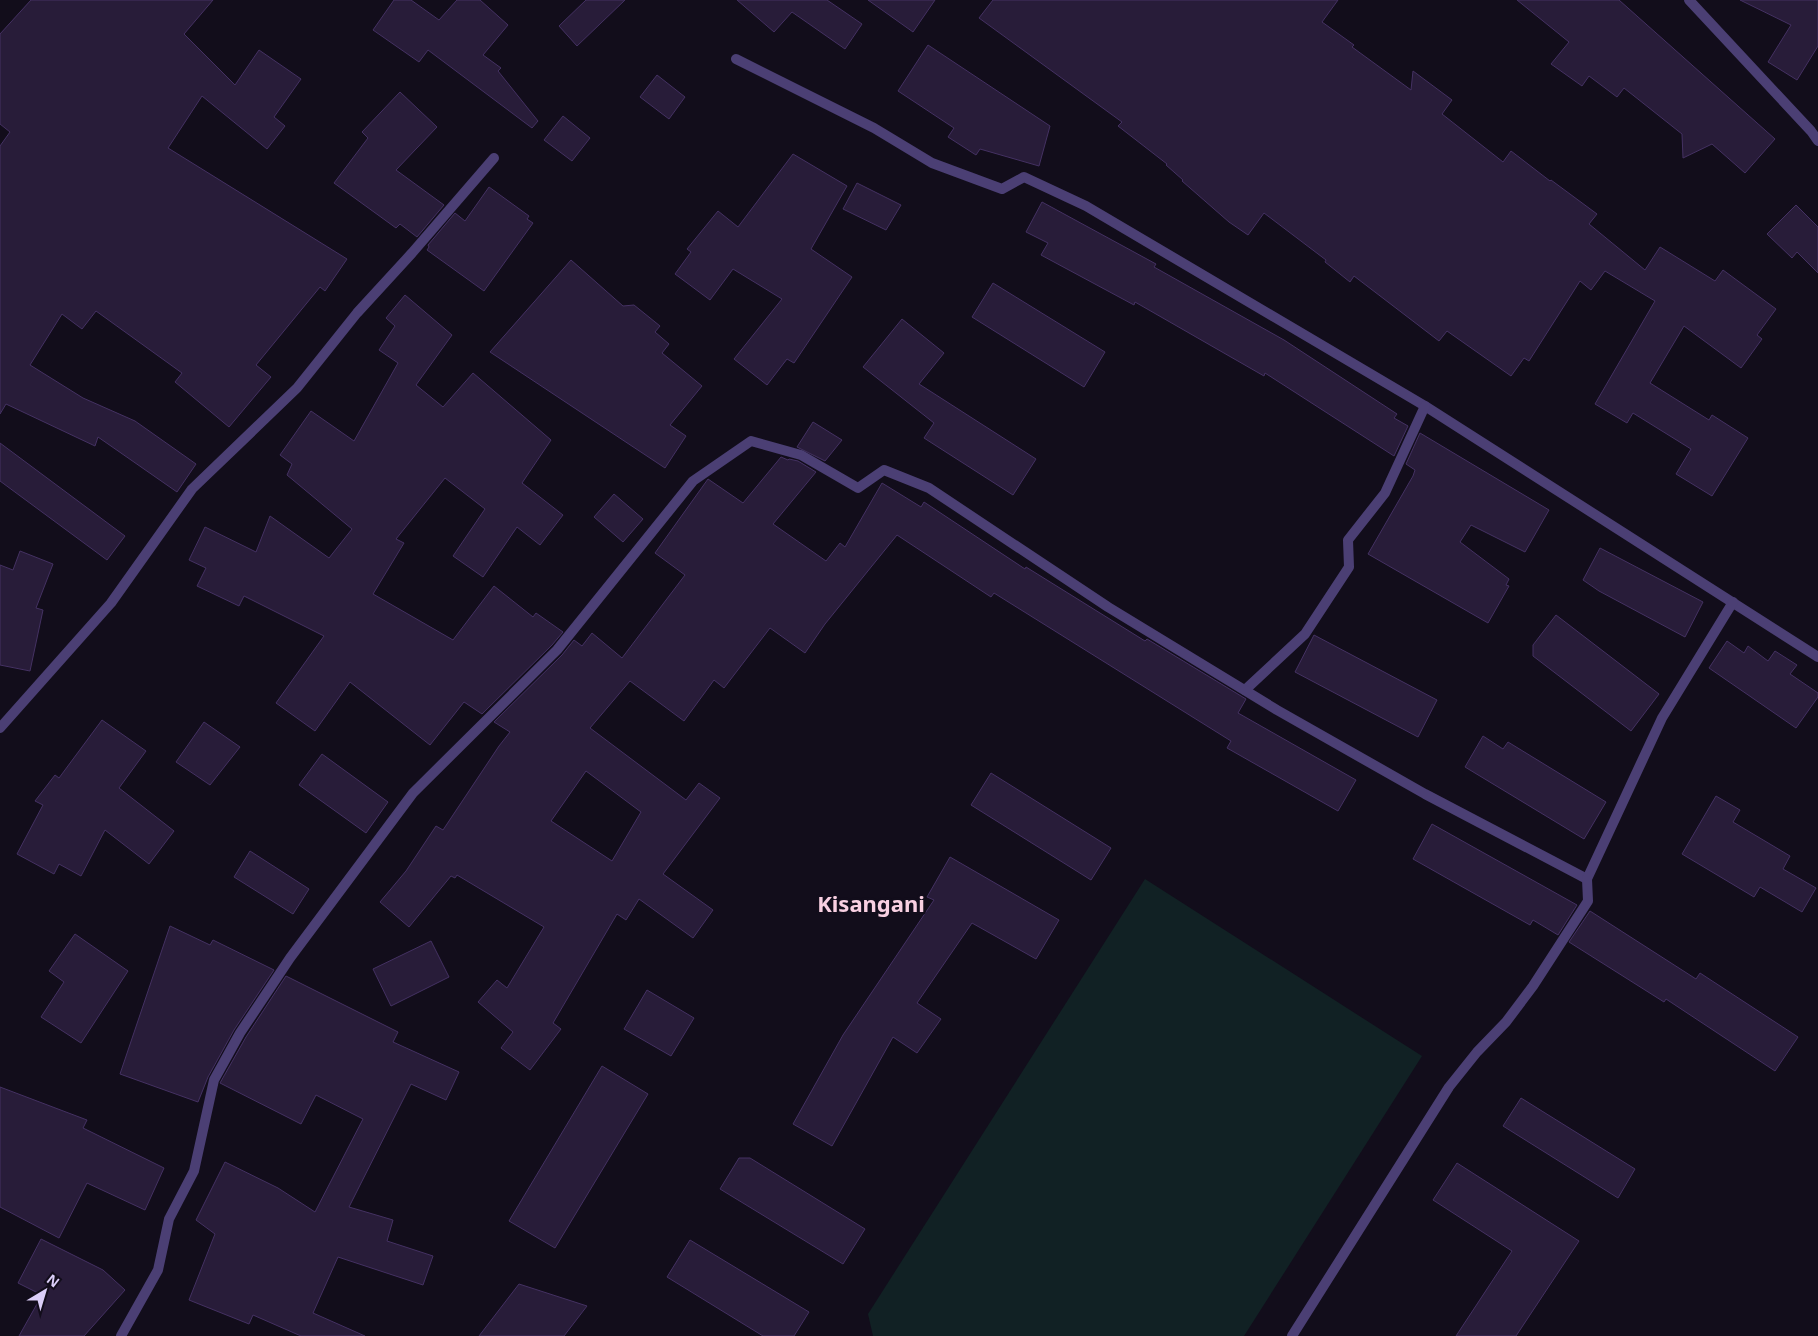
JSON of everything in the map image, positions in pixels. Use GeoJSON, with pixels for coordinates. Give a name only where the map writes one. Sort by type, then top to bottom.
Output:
{"type":"FeatureCollection","features":[{"type":"Feature","properties":{"kind":"street"},"geometry":{"type":"LineString","coordinates":[[1689,0],[1805,124],[1818,141]]}},
{"type":"Feature","properties":{"kind":"street"},"geometry":{"type":"LineString","coordinates":[[736,59],[874,128],[932,163],[1002,189],[1024,177],[1086,206],[1424,406],[1818,657]]}},
{"type":"Feature","properties":{"kind":"street"},"geometry":{"type":"LineString","coordinates":[[0,728],[111,603],[192,490],[297,388],[358,313],[494,158]]}},
{"type":"Feature","properties":{"kind":"street"},"geometry":{"type":"LineString","coordinates":[[1245,690],[1305,634],[1349,567],[1348,540],[1386,493],[1424,406]]}},
{"type":"Feature","properties":{"kind":"street"},"geometry":{"type":"LineString","coordinates":[[121,1336],[158,1270],[169,1219],[194,1171],[214,1080],[240,1033],[290,958],[412,793],[557,650],[693,481],[751,441],[801,455],[858,488],[884,470],[930,488],[1108,607],[1277,710],[1426,794],[1587,879]]}},
{"type":"Feature","properties":{"kind":"street"},"geometry":{"type":"LineString","coordinates":[[1292,1336],[1449,1087],[1477,1052],[1506,1022],[1533,986],[1588,901],[1587,879],[1662,718],[1733,602]]}},
{"type":"Feature","properties":{"kind":"shaded area"},"geometry":{"type":"Polygon","coordinates":[[[1145,879],[1422,1056],[1244,1336],[873,1336],[868,1314],[1145,879]]]}},
{"type":"Feature","properties":{"kind":"building"},"geometry":{"type":"Polygon","coordinates":[[[31,0],[213,0],[184,34],[235,85],[259,50],[301,79],[274,117],[285,126],[267,149],[202,96],[168,148],[347,259],[325,291],[320,287],[256,365],[271,377],[229,427],[175,382],[182,373],[96,311],[82,329],[62,314],[30,365],[83,398],[135,421],[196,464],[177,492],[98,437],[95,446],[6,404],[0,414],[0,146],[10,132],[0,124],[0,34],[31,0]]]}},
{"type":"Feature","properties":{"kind":"building"},"geometry":{"type":"Polygon","coordinates":[[[394,0],[411,0],[439,20],[457,0],[480,0],[508,25],[483,55],[501,68],[498,71],[538,121],[532,128],[428,50],[419,62],[373,30],[394,0]]]}},
{"type":"Feature","properties":{"kind":"building"},"geometry":{"type":"Polygon","coordinates":[[[586,0],[625,0],[577,46],[559,26],[586,0]]]}},
{"type":"Feature","properties":{"kind":"building"},"geometry":{"type":"Polygon","coordinates":[[[737,0],[827,0],[862,24],[845,49],[792,12],[774,32],[737,0]]]}},
{"type":"Feature","properties":{"kind":"building"},"geometry":{"type":"Polygon","coordinates":[[[868,0],[935,0],[913,32],[868,0]]]}},
{"type":"Feature","properties":{"kind":"building"},"geometry":{"type":"Polygon","coordinates":[[[993,0],[1338,0],[1322,22],[1354,45],[1352,47],[1411,90],[1413,71],[1452,100],[1442,114],[1503,162],[1511,151],[1597,214],[1589,224],[1645,270],[1660,247],[1715,281],[1723,270],[1776,309],[1757,335],[1762,339],[1741,368],[1684,326],[1650,383],[1709,420],[1712,415],[1748,438],[1712,496],[1676,474],[1691,449],[1633,413],[1627,423],[1595,404],[1655,301],[1605,271],[1591,290],[1580,281],[1529,361],[1524,358],[1511,376],[1447,331],[1439,341],[1354,276],[1350,282],[1325,262],[1326,260],[1264,213],[1248,235],[1229,222],[1182,181],[1167,164],[1118,126],[1122,122],[979,18],[993,0]]]}},
{"type":"Feature","properties":{"kind":"building"},"geometry":{"type":"Polygon","coordinates":[[[1517,0],[1619,0],[1775,139],[1745,173],[1712,144],[1683,158],[1682,134],[1624,88],[1617,97],[1589,76],[1582,86],[1551,64],[1569,42],[1517,0]]]}},
{"type":"Feature","properties":{"kind":"building"},"geometry":{"type":"Polygon","coordinates":[[[1740,0],[1818,0],[1818,46],[1797,80],[1768,62],[1791,25],[1740,0]]]}},
{"type":"Feature","properties":{"kind":"building"},"geometry":{"type":"Polygon","coordinates":[[[928,45],[1050,126],[1039,166],[980,149],[976,155],[948,137],[954,128],[898,91],[928,45]]]}},
{"type":"Feature","properties":{"kind":"building"},"geometry":{"type":"Polygon","coordinates":[[[657,75],[685,97],[669,119],[640,97],[657,75]]]}},
{"type":"Feature","properties":{"kind":"building"},"geometry":{"type":"Polygon","coordinates":[[[400,92],[437,127],[396,170],[444,205],[417,237],[400,224],[396,228],[334,183],[368,138],[362,132],[400,92]]]}},
{"type":"Feature","properties":{"kind":"building"},"geometry":{"type":"Polygon","coordinates":[[[563,116],[590,138],[572,161],[544,140],[563,116]]]}},
{"type":"Feature","properties":{"kind":"building"},"geometry":{"type":"Polygon","coordinates":[[[793,154],[847,186],[811,249],[852,277],[794,363],[787,359],[767,385],[734,359],[782,299],[733,269],[710,300],[675,274],[691,252],[687,249],[718,211],[738,227],[793,154]]]}},
{"type":"Feature","properties":{"kind":"building"},"geometry":{"type":"Polygon","coordinates":[[[857,183],[901,205],[886,230],[843,209],[857,183]]]}},
{"type":"Feature","properties":{"kind":"building"},"geometry":{"type":"Polygon","coordinates":[[[489,187],[529,216],[527,219],[533,223],[484,291],[427,250],[428,245],[455,213],[465,221],[489,187]]]}},
{"type":"Feature","properties":{"kind":"building"},"geometry":{"type":"Polygon","coordinates":[[[1042,202],[1156,264],[1154,267],[1284,340],[1397,414],[1394,418],[1408,426],[1394,456],[1265,373],[1264,376],[1135,302],[1134,305],[1041,255],[1048,243],[1026,232],[1042,202]]]}},
{"type":"Feature","properties":{"kind":"building"},"geometry":{"type":"Polygon","coordinates":[[[1796,205],[1818,227],[1818,273],[1797,252],[1792,258],[1767,234],[1796,205]]]}},
{"type":"Feature","properties":{"kind":"building"},"geometry":{"type":"Polygon","coordinates":[[[571,260],[623,306],[634,305],[660,326],[655,332],[669,344],[662,353],[702,386],[670,425],[686,436],[665,468],[490,352],[571,260]]]}},
{"type":"Feature","properties":{"kind":"building"},"geometry":{"type":"Polygon","coordinates":[[[993,283],[1105,352],[1084,387],[972,317],[993,283]]]}},
{"type":"Feature","properties":{"kind":"building"},"geometry":{"type":"Polygon","coordinates":[[[405,295],[452,335],[416,385],[443,407],[473,373],[551,440],[522,483],[563,515],[540,545],[517,527],[483,577],[453,556],[485,509],[445,478],[396,539],[404,543],[373,594],[453,640],[494,586],[533,617],[536,613],[563,632],[482,714],[464,702],[430,745],[350,682],[315,731],[276,703],[324,636],[244,596],[239,606],[197,586],[206,568],[189,560],[205,527],[256,552],[270,516],[329,558],[352,529],[287,475],[292,464],[280,455],[311,411],[354,441],[398,363],[379,350],[395,326],[386,318],[405,295]]]}},
{"type":"Feature","properties":{"kind":"building"},"geometry":{"type":"Polygon","coordinates":[[[902,319],[944,353],[919,384],[1036,459],[1013,495],[924,438],[934,423],[863,367],[902,319]]]}},
{"type":"Feature","properties":{"kind":"building"},"geometry":{"type":"Polygon","coordinates":[[[813,422],[842,440],[825,461],[797,447],[813,422]]]}},
{"type":"Feature","properties":{"kind":"building"},"geometry":{"type":"Polygon","coordinates":[[[1420,433],[1549,510],[1525,552],[1471,525],[1460,542],[1509,579],[1506,585],[1509,586],[1488,623],[1368,554],[1413,476],[1415,470],[1406,464],[1420,433]]]}},
{"type":"Feature","properties":{"kind":"building"},"geometry":{"type":"Polygon","coordinates":[[[0,443],[125,536],[107,560],[0,481],[0,443]]]}},
{"type":"Feature","properties":{"kind":"building"},"geometry":{"type":"Polygon","coordinates":[[[781,457],[798,461],[816,472],[773,524],[826,561],[840,543],[845,547],[882,483],[921,507],[924,502],[1025,569],[1026,567],[1145,641],[1147,639],[1246,699],[1238,713],[1356,780],[1338,811],[1227,748],[1231,741],[994,593],[991,597],[897,535],[825,624],[805,653],[770,628],[724,688],[714,680],[684,721],[630,681],[590,728],[686,800],[699,783],[720,798],[663,874],[713,910],[693,938],[639,899],[626,920],[617,914],[553,1023],[561,1029],[530,1070],[501,1048],[513,1032],[478,1002],[497,980],[507,988],[544,927],[457,875],[455,878],[451,876],[409,927],[380,902],[406,871],[436,826],[443,830],[510,732],[494,722],[562,655],[574,640],[582,646],[592,633],[622,658],[685,575],[655,553],[708,479],[743,503],[781,457]],[[586,771],[551,821],[612,861],[641,812],[586,771]]]}},
{"type":"Feature","properties":{"kind":"building"},"geometry":{"type":"Polygon","coordinates":[[[614,494],[643,519],[623,542],[594,517],[614,494]]]}},
{"type":"Feature","properties":{"kind":"building"},"geometry":{"type":"Polygon","coordinates":[[[1600,548],[1703,602],[1685,637],[1599,591],[1583,580],[1600,548]]]}},
{"type":"Feature","properties":{"kind":"building"},"geometry":{"type":"Polygon","coordinates":[[[20,551],[53,564],[36,608],[43,610],[30,671],[0,665],[0,565],[13,570],[20,551]]]}},
{"type":"Feature","properties":{"kind":"building"},"geometry":{"type":"Polygon","coordinates":[[[1556,615],[1659,694],[1631,731],[1533,656],[1533,645],[1556,615]]]}},
{"type":"Feature","properties":{"kind":"building"},"geometry":{"type":"Polygon","coordinates":[[[1314,635],[1437,700],[1418,737],[1295,672],[1314,635]]]}},
{"type":"Feature","properties":{"kind":"building"},"geometry":{"type":"Polygon","coordinates":[[[1727,641],[1744,653],[1748,646],[1768,661],[1775,651],[1797,665],[1790,674],[1818,693],[1818,697],[1796,728],[1709,668],[1727,641]]]}},
{"type":"Feature","properties":{"kind":"building"},"geometry":{"type":"Polygon","coordinates":[[[102,720],[146,751],[119,788],[174,831],[149,864],[105,830],[81,876],[59,864],[54,874],[17,854],[43,805],[35,801],[55,775],[59,778],[102,720]]]}},
{"type":"Feature","properties":{"kind":"building"},"geometry":{"type":"Polygon","coordinates":[[[204,722],[240,747],[210,785],[176,762],[204,722]]]}},
{"type":"Feature","properties":{"kind":"building"},"geometry":{"type":"Polygon","coordinates":[[[1483,736],[1503,749],[1508,742],[1606,802],[1584,839],[1465,767],[1483,736]]]}},
{"type":"Feature","properties":{"kind":"building"},"geometry":{"type":"Polygon","coordinates":[[[322,754],[388,802],[366,833],[299,785],[322,754]]]}},
{"type":"Feature","properties":{"kind":"building"},"geometry":{"type":"Polygon","coordinates":[[[991,773],[1111,848],[1091,880],[971,805],[991,773]]]}},
{"type":"Feature","properties":{"kind":"building"},"geometry":{"type":"Polygon","coordinates":[[[1716,796],[1740,810],[1733,822],[1790,856],[1783,869],[1816,888],[1802,912],[1760,887],[1754,897],[1682,854],[1716,796]]]}},
{"type":"Feature","properties":{"kind":"building"},"geometry":{"type":"Polygon","coordinates":[[[1432,824],[1577,905],[1558,935],[1533,920],[1530,925],[1413,859],[1432,824]]]}},
{"type":"Feature","properties":{"kind":"building"},"geometry":{"type":"Polygon","coordinates":[[[250,851],[309,889],[293,914],[234,877],[250,851]]]}},
{"type":"Feature","properties":{"kind":"building"},"geometry":{"type":"Polygon","coordinates":[[[950,857],[1059,920],[1036,959],[972,923],[917,1003],[941,1019],[917,1053],[893,1037],[832,1146],[793,1124],[843,1035],[934,900],[927,897],[950,857]]]}},
{"type":"Feature","properties":{"kind":"building"},"geometry":{"type":"Polygon","coordinates":[[[1590,911],[1696,979],[1700,973],[1798,1037],[1775,1071],[1666,999],[1664,1002],[1569,942],[1590,911]]]}},
{"type":"Feature","properties":{"kind":"building"},"geometry":{"type":"Polygon","coordinates":[[[170,926],[210,945],[213,940],[274,970],[234,1030],[208,1077],[198,1102],[120,1074],[170,926]]]}},
{"type":"Feature","properties":{"kind":"building"},"geometry":{"type":"Polygon","coordinates":[[[75,934],[128,971],[81,1043],[41,1017],[64,982],[49,971],[75,934]]]}},
{"type":"Feature","properties":{"kind":"building"},"geometry":{"type":"Polygon","coordinates":[[[431,941],[449,977],[391,1006],[373,969],[431,941]]]}},
{"type":"Feature","properties":{"kind":"building"},"geometry":{"type":"Polygon","coordinates":[[[286,976],[398,1032],[393,1042],[459,1072],[446,1100],[411,1084],[349,1207],[393,1220],[387,1241],[433,1256],[423,1285],[338,1257],[313,1313],[365,1336],[301,1336],[253,1315],[249,1324],[189,1300],[215,1234],[196,1220],[225,1162],[278,1188],[315,1212],[363,1119],[316,1095],[301,1124],[220,1083],[246,1037],[286,976]]]}},
{"type":"Feature","properties":{"kind":"building"},"geometry":{"type":"Polygon","coordinates":[[[647,990],[694,1018],[671,1056],[624,1029],[647,990]]]}},
{"type":"Feature","properties":{"kind":"building"},"geometry":{"type":"Polygon","coordinates":[[[602,1066],[648,1094],[555,1248],[509,1221],[602,1066]]]}},
{"type":"Feature","properties":{"kind":"building"},"geometry":{"type":"Polygon","coordinates":[[[0,1087],[87,1120],[83,1128],[164,1168],[145,1210],[87,1183],[59,1238],[0,1207],[0,1087]]]}},
{"type":"Feature","properties":{"kind":"building"},"geometry":{"type":"Polygon","coordinates":[[[1521,1098],[1635,1169],[1618,1198],[1503,1126],[1521,1098]]]}},
{"type":"Feature","properties":{"kind":"building"},"geometry":{"type":"Polygon","coordinates":[[[739,1158],[750,1158],[865,1229],[843,1264],[720,1189],[739,1158]]]}},
{"type":"Feature","properties":{"kind":"building"},"geometry":{"type":"Polygon","coordinates":[[[1457,1163],[1579,1241],[1516,1336],[1456,1336],[1512,1251],[1433,1200],[1457,1163]]]}},
{"type":"Feature","properties":{"kind":"building"},"geometry":{"type":"Polygon","coordinates":[[[41,1239],[103,1270],[125,1290],[84,1336],[19,1336],[42,1295],[18,1283],[41,1239]]]}},
{"type":"Feature","properties":{"kind":"building"},"geometry":{"type":"Polygon","coordinates":[[[690,1240],[809,1312],[794,1336],[763,1336],[667,1277],[690,1240]]]}},
{"type":"Feature","properties":{"kind":"building"},"geometry":{"type":"Polygon","coordinates":[[[519,1284],[587,1306],[564,1336],[479,1336],[519,1284]]]}},
{"type":"Feature","properties":{"kind":"district","name":"Kisangani"},"geometry":{"type":"Point","coordinates":[871,903]}}]}
